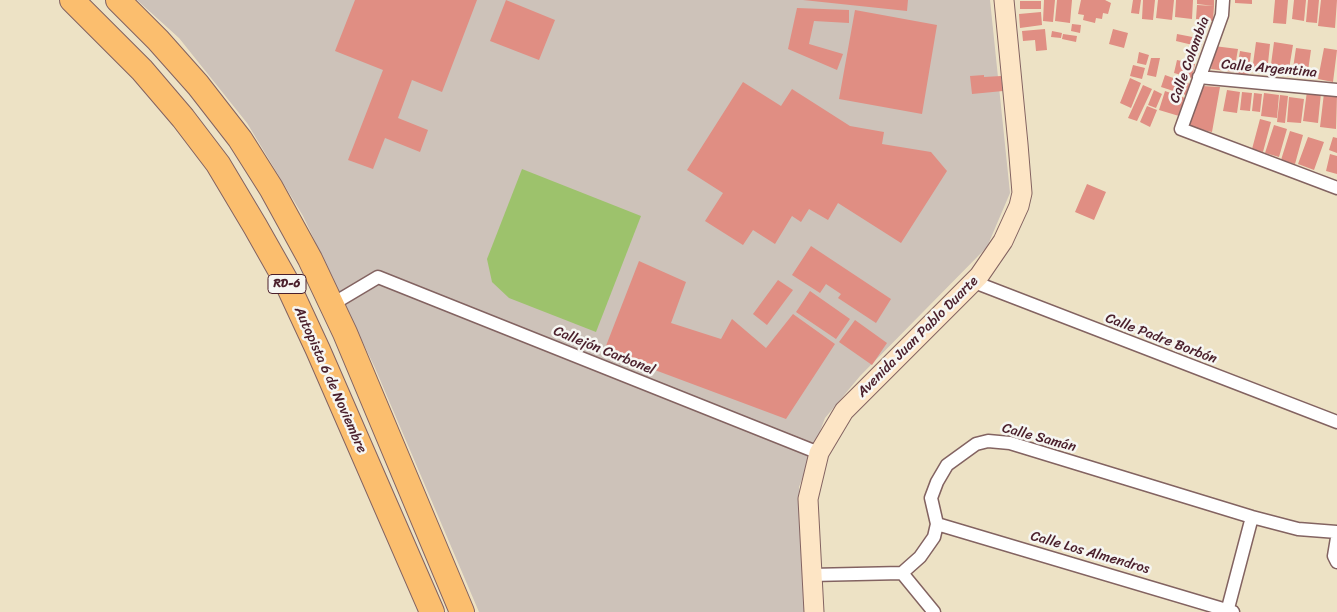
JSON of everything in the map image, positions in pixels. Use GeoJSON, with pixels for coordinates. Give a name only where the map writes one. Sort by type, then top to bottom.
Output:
{"type":"FeatureCollection","features":[{"type":"Feature","properties":{"kind":"highway","name":"Autopista 6 de Noviembre"},"geometry":{"type":"LineString","coordinates":[[72,0],[142,70],[184,118],[218,164],[255,226],[285,279],[318,350],[432,612]]}},
{"type":"Feature","properties":{"kind":"highway","name":"RD-6"},"geometry":{"type":"LineString","coordinates":[[118,0],[158,40],[198,85],[240,139],[271,188],[302,243],[332,305],[389,434],[462,612]]}},
{"type":"Feature","properties":{"kind":"main road","name":"Avenida Juan Pablo Duarte"},"geometry":{"type":"LineString","coordinates":[[814,612],[808,499],[819,453],[844,411],[974,282],[1003,241],[1014,218],[1022,193],[1004,0]]}},
{"type":"Feature","properties":{"kind":"street","name":"Calle Colombia"},"geometry":{"type":"LineString","coordinates":[[1223,0],[1222,15],[1198,77],[1181,129],[1337,188]]}},
{"type":"Feature","properties":{"kind":"street","name":"Calle Argentina"},"geometry":{"type":"LineString","coordinates":[[1198,77],[1337,90]]}},
{"type":"Feature","properties":{"kind":"street","name":"Callejón Carbonel"},"geometry":{"type":"LineString","coordinates":[[332,305],[378,277],[819,453]]}},
{"type":"Feature","properties":{"kind":"street","name":"Calle Padre Borbón"},"geometry":{"type":"LineString","coordinates":[[974,282],[1337,422]]}},
{"type":"Feature","properties":{"kind":"street","name":"Calle Samán"},"geometry":{"type":"LineString","coordinates":[[937,524],[931,498],[937,482],[947,466],[961,454],[976,444],[988,441],[1010,443],[1252,518],[1298,529],[1337,532]]}},
{"type":"Feature","properties":{"kind":"street"},"geometry":{"type":"LineString","coordinates":[[1229,611],[1252,518]]}},
{"type":"Feature","properties":{"kind":"street"},"geometry":{"type":"LineString","coordinates":[[811,575],[902,573],[925,550],[934,537],[937,524]]}},
{"type":"Feature","properties":{"kind":"street","name":"Calle Los Almendros"},"geometry":{"type":"LineString","coordinates":[[937,524],[1229,611]]}},
{"type":"Feature","properties":{"kind":"street"},"geometry":{"type":"LineString","coordinates":[[1337,538],[1334,556],[1337,562]]}},
{"type":"Feature","properties":{"kind":"street"},"geometry":{"type":"LineString","coordinates":[[902,573],[934,612]]}},
{"type":"Feature","properties":{"kind":"shaded area"},"geometry":{"type":"Polygon","coordinates":[[[137,0],[990,0],[1010,193],[987,247],[860,376],[825,418],[799,487],[809,612],[479,612],[375,368],[303,216],[247,123],[179,38],[137,0]]]}},
{"type":"Feature","properties":{"kind":"green space"},"geometry":{"type":"Polygon","coordinates":[[[522,169],[641,216],[596,332],[509,298],[492,282],[487,259],[522,169]]]}},
{"type":"Feature","properties":{"kind":"building"},"geometry":{"type":"Polygon","coordinates":[[[355,0],[477,0],[442,92],[412,80],[398,118],[428,130],[420,152],[385,138],[373,169],[348,160],[383,70],[335,51],[355,0]]]}},
{"type":"Feature","properties":{"kind":"building"},"geometry":{"type":"Polygon","coordinates":[[[506,0],[555,20],[539,60],[490,41],[506,0]]]}},
{"type":"Feature","properties":{"kind":"building"},"geometry":{"type":"Polygon","coordinates":[[[803,0],[908,0],[907,11],[803,0]]]}},
{"type":"Feature","properties":{"kind":"building"},"geometry":{"type":"Polygon","coordinates":[[[1044,0],[1055,0],[1053,22],[1043,21],[1044,0]]]}},
{"type":"Feature","properties":{"kind":"building"},"geometry":{"type":"Polygon","coordinates":[[[1057,0],[1072,0],[1070,23],[1055,21],[1057,0]]]}},
{"type":"Feature","properties":{"kind":"building"},"geometry":{"type":"Polygon","coordinates":[[[1081,0],[1105,0],[1111,3],[1108,14],[1103,13],[1102,19],[1096,18],[1095,23],[1083,20],[1084,15],[1078,14],[1081,0]]]}},
{"type":"Feature","properties":{"kind":"building"},"geometry":{"type":"Polygon","coordinates":[[[1133,0],[1141,0],[1139,14],[1131,13],[1133,0]]]}},
{"type":"Feature","properties":{"kind":"building"},"geometry":{"type":"Polygon","coordinates":[[[1143,0],[1155,0],[1153,20],[1142,19],[1143,0]]]}},
{"type":"Feature","properties":{"kind":"building"},"geometry":{"type":"Polygon","coordinates":[[[1158,0],[1174,0],[1172,20],[1156,18],[1158,0]]]}},
{"type":"Feature","properties":{"kind":"building"},"geometry":{"type":"Polygon","coordinates":[[[1176,0],[1193,0],[1192,19],[1175,17],[1176,0]]]}},
{"type":"Feature","properties":{"kind":"building"},"geometry":{"type":"Polygon","coordinates":[[[1197,0],[1214,0],[1214,6],[1197,4],[1197,0]]]}},
{"type":"Feature","properties":{"kind":"building"},"geometry":{"type":"Polygon","coordinates":[[[1235,0],[1252,0],[1252,4],[1235,3],[1235,0]]]}},
{"type":"Feature","properties":{"kind":"building"},"geometry":{"type":"Polygon","coordinates":[[[1275,0],[1288,0],[1286,24],[1273,23],[1275,0]]]}},
{"type":"Feature","properties":{"kind":"building"},"geometry":{"type":"Polygon","coordinates":[[[1294,0],[1306,0],[1304,21],[1292,19],[1294,0]]]}},
{"type":"Feature","properties":{"kind":"building"},"geometry":{"type":"Polygon","coordinates":[[[1308,0],[1319,0],[1317,23],[1306,22],[1308,0]]]}},
{"type":"Feature","properties":{"kind":"building"},"geometry":{"type":"Polygon","coordinates":[[[1321,0],[1337,0],[1335,28],[1318,26],[1321,0]]]}},
{"type":"Feature","properties":{"kind":"building"},"geometry":{"type":"Polygon","coordinates":[[[1020,1],[1041,1],[1041,9],[1020,9],[1020,1]]]}},
{"type":"Feature","properties":{"kind":"building"},"geometry":{"type":"Polygon","coordinates":[[[1197,5],[1214,6],[1213,21],[1196,19],[1197,5]]]}},
{"type":"Feature","properties":{"kind":"building"},"geometry":{"type":"Polygon","coordinates":[[[797,8],[849,10],[849,23],[814,21],[809,44],[843,54],[837,70],[788,49],[797,8]]]}},
{"type":"Feature","properties":{"kind":"building"},"geometry":{"type":"Polygon","coordinates":[[[855,10],[937,25],[922,114],[839,99],[855,10]]]}},
{"type":"Feature","properties":{"kind":"building"},"geometry":{"type":"Polygon","coordinates":[[[1041,12],[1042,25],[1020,28],[1019,14],[1041,12]]]}},
{"type":"Feature","properties":{"kind":"building"},"geometry":{"type":"Polygon","coordinates":[[[1072,24],[1081,25],[1080,33],[1071,31],[1072,24]]]}},
{"type":"Feature","properties":{"kind":"building"},"geometry":{"type":"Polygon","coordinates":[[[1045,29],[1047,50],[1036,51],[1035,40],[1023,41],[1022,31],[1045,29]]]}},
{"type":"Feature","properties":{"kind":"building"},"geometry":{"type":"Polygon","coordinates":[[[1113,29],[1128,33],[1124,48],[1109,44],[1113,29]]]}},
{"type":"Feature","properties":{"kind":"building"},"geometry":{"type":"Polygon","coordinates":[[[1052,31],[1062,33],[1061,38],[1051,37],[1052,31]]]}},
{"type":"Feature","properties":{"kind":"building"},"geometry":{"type":"Polygon","coordinates":[[[1063,34],[1077,36],[1076,42],[1062,39],[1063,34]]]}},
{"type":"Feature","properties":{"kind":"building"},"geometry":{"type":"Polygon","coordinates":[[[1177,34],[1203,39],[1201,47],[1176,41],[1177,34]]]}},
{"type":"Feature","properties":{"kind":"building"},"geometry":{"type":"Polygon","coordinates":[[[1256,42],[1270,44],[1267,73],[1252,71],[1256,42]]]}},
{"type":"Feature","properties":{"kind":"building"},"geometry":{"type":"Polygon","coordinates":[[[1274,42],[1293,45],[1288,75],[1270,72],[1274,42]]]}},
{"type":"Feature","properties":{"kind":"building"},"geometry":{"type":"Polygon","coordinates":[[[1214,46],[1238,49],[1234,72],[1211,69],[1214,46]]]}},
{"type":"Feature","properties":{"kind":"building"},"geometry":{"type":"Polygon","coordinates":[[[1296,48],[1311,50],[1307,78],[1292,75],[1296,48]]]}},
{"type":"Feature","properties":{"kind":"building"},"geometry":{"type":"Polygon","coordinates":[[[1324,48],[1337,50],[1333,82],[1318,79],[1324,48]]]}},
{"type":"Feature","properties":{"kind":"building"},"geometry":{"type":"Polygon","coordinates":[[[1240,51],[1251,53],[1248,77],[1236,75],[1240,51]]]}},
{"type":"Feature","properties":{"kind":"building"},"geometry":{"type":"Polygon","coordinates":[[[1139,52],[1149,55],[1146,65],[1137,63],[1139,52]]]}},
{"type":"Feature","properties":{"kind":"building"},"geometry":{"type":"Polygon","coordinates":[[[1151,58],[1160,58],[1156,77],[1147,75],[1151,58]]]}},
{"type":"Feature","properties":{"kind":"building"},"geometry":{"type":"Polygon","coordinates":[[[1177,60],[1195,64],[1192,78],[1174,73],[1177,60]]]}},
{"type":"Feature","properties":{"kind":"building"},"geometry":{"type":"Polygon","coordinates":[[[1133,65],[1145,68],[1142,79],[1130,76],[1133,65]]]}},
{"type":"Feature","properties":{"kind":"building"},"geometry":{"type":"Polygon","coordinates":[[[984,75],[984,77],[1001,76],[1003,91],[972,94],[970,76],[984,75]]]}},
{"type":"Feature","properties":{"kind":"building"},"geometry":{"type":"Polygon","coordinates":[[[1165,75],[1190,84],[1186,95],[1161,87],[1165,75]]]}},
{"type":"Feature","properties":{"kind":"building"},"geometry":{"type":"Polygon","coordinates":[[[1130,78],[1141,83],[1131,108],[1120,103],[1130,78]]]}},
{"type":"Feature","properties":{"kind":"building"},"geometry":{"type":"Polygon","coordinates":[[[743,82],[781,106],[792,89],[850,126],[884,132],[882,144],[931,152],[947,171],[901,243],[838,203],[828,220],[809,209],[801,222],[792,216],[775,244],[753,230],[743,245],[705,221],[723,193],[687,170],[743,82]]]}},
{"type":"Feature","properties":{"kind":"building"},"geometry":{"type":"Polygon","coordinates":[[[1143,85],[1152,89],[1137,121],[1128,118],[1143,85]]]}},
{"type":"Feature","properties":{"kind":"building"},"geometry":{"type":"Polygon","coordinates":[[[1202,86],[1220,87],[1212,132],[1189,127],[1202,86]]]}},
{"type":"Feature","properties":{"kind":"building"},"geometry":{"type":"Polygon","coordinates":[[[1154,90],[1162,94],[1156,108],[1148,105],[1154,90]]]}},
{"type":"Feature","properties":{"kind":"building"},"geometry":{"type":"Polygon","coordinates":[[[1227,90],[1240,92],[1237,113],[1223,111],[1227,90]]]}},
{"type":"Feature","properties":{"kind":"building"},"geometry":{"type":"Polygon","coordinates":[[[1165,91],[1185,98],[1179,116],[1159,110],[1165,91]]]}},
{"type":"Feature","properties":{"kind":"building"},"geometry":{"type":"Polygon","coordinates":[[[1307,91],[1321,93],[1318,123],[1303,121],[1307,91]]]}},
{"type":"Feature","properties":{"kind":"building"},"geometry":{"type":"Polygon","coordinates":[[[1242,92],[1252,93],[1250,111],[1240,110],[1242,92]]]}},
{"type":"Feature","properties":{"kind":"building"},"geometry":{"type":"Polygon","coordinates":[[[1254,93],[1262,94],[1260,112],[1252,111],[1254,93]]]}},
{"type":"Feature","properties":{"kind":"building"},"geometry":{"type":"Polygon","coordinates":[[[1264,93],[1279,95],[1277,118],[1261,116],[1264,93]]]}},
{"type":"Feature","properties":{"kind":"building"},"geometry":{"type":"Polygon","coordinates":[[[1324,93],[1337,95],[1336,129],[1320,127],[1324,93]]]}},
{"type":"Feature","properties":{"kind":"building"},"geometry":{"type":"Polygon","coordinates":[[[1280,95],[1288,96],[1285,123],[1277,122],[1280,95]]]}},
{"type":"Feature","properties":{"kind":"building"},"geometry":{"type":"Polygon","coordinates":[[[1289,97],[1304,99],[1301,123],[1287,122],[1289,97]]]}},
{"type":"Feature","properties":{"kind":"building"},"geometry":{"type":"Polygon","coordinates":[[[1147,106],[1157,110],[1150,127],[1140,122],[1147,106]]]}},
{"type":"Feature","properties":{"kind":"building"},"geometry":{"type":"Polygon","coordinates":[[[1260,119],[1271,122],[1263,152],[1252,149],[1260,119]]]}},
{"type":"Feature","properties":{"kind":"building"},"geometry":{"type":"Polygon","coordinates":[[[1274,125],[1287,129],[1279,157],[1265,153],[1274,125]]]}},
{"type":"Feature","properties":{"kind":"building"},"geometry":{"type":"Polygon","coordinates":[[[1290,131],[1303,135],[1295,164],[1281,160],[1290,131]]]}},
{"type":"Feature","properties":{"kind":"building"},"geometry":{"type":"Polygon","coordinates":[[[1308,137],[1324,142],[1314,170],[1298,164],[1308,137]]]}},
{"type":"Feature","properties":{"kind":"building"},"geometry":{"type":"Polygon","coordinates":[[[1333,137],[1337,138],[1337,153],[1329,150],[1333,137]]]}},
{"type":"Feature","properties":{"kind":"building"},"geometry":{"type":"Polygon","coordinates":[[[1330,154],[1337,156],[1337,174],[1326,171],[1330,154]]]}},
{"type":"Feature","properties":{"kind":"building"},"geometry":{"type":"Polygon","coordinates":[[[1087,184],[1106,192],[1094,220],[1075,212],[1087,184]]]}},
{"type":"Feature","properties":{"kind":"building"},"geometry":{"type":"Polygon","coordinates":[[[811,246],[891,299],[876,323],[838,298],[841,294],[826,284],[820,293],[792,275],[811,246]]]}},
{"type":"Feature","properties":{"kind":"building"},"geometry":{"type":"Polygon","coordinates":[[[639,261],[686,282],[671,323],[721,339],[732,319],[766,348],[793,314],[835,344],[786,419],[604,351],[639,261]]]}},
{"type":"Feature","properties":{"kind":"building"},"geometry":{"type":"Polygon","coordinates":[[[778,280],[793,290],[767,325],[753,314],[778,280]]]}},
{"type":"Feature","properties":{"kind":"building"},"geometry":{"type":"Polygon","coordinates":[[[810,291],[850,319],[836,339],[796,312],[810,291]]]}},
{"type":"Feature","properties":{"kind":"building"},"geometry":{"type":"Polygon","coordinates":[[[855,320],[887,343],[872,365],[839,342],[855,320]]]}}]}
